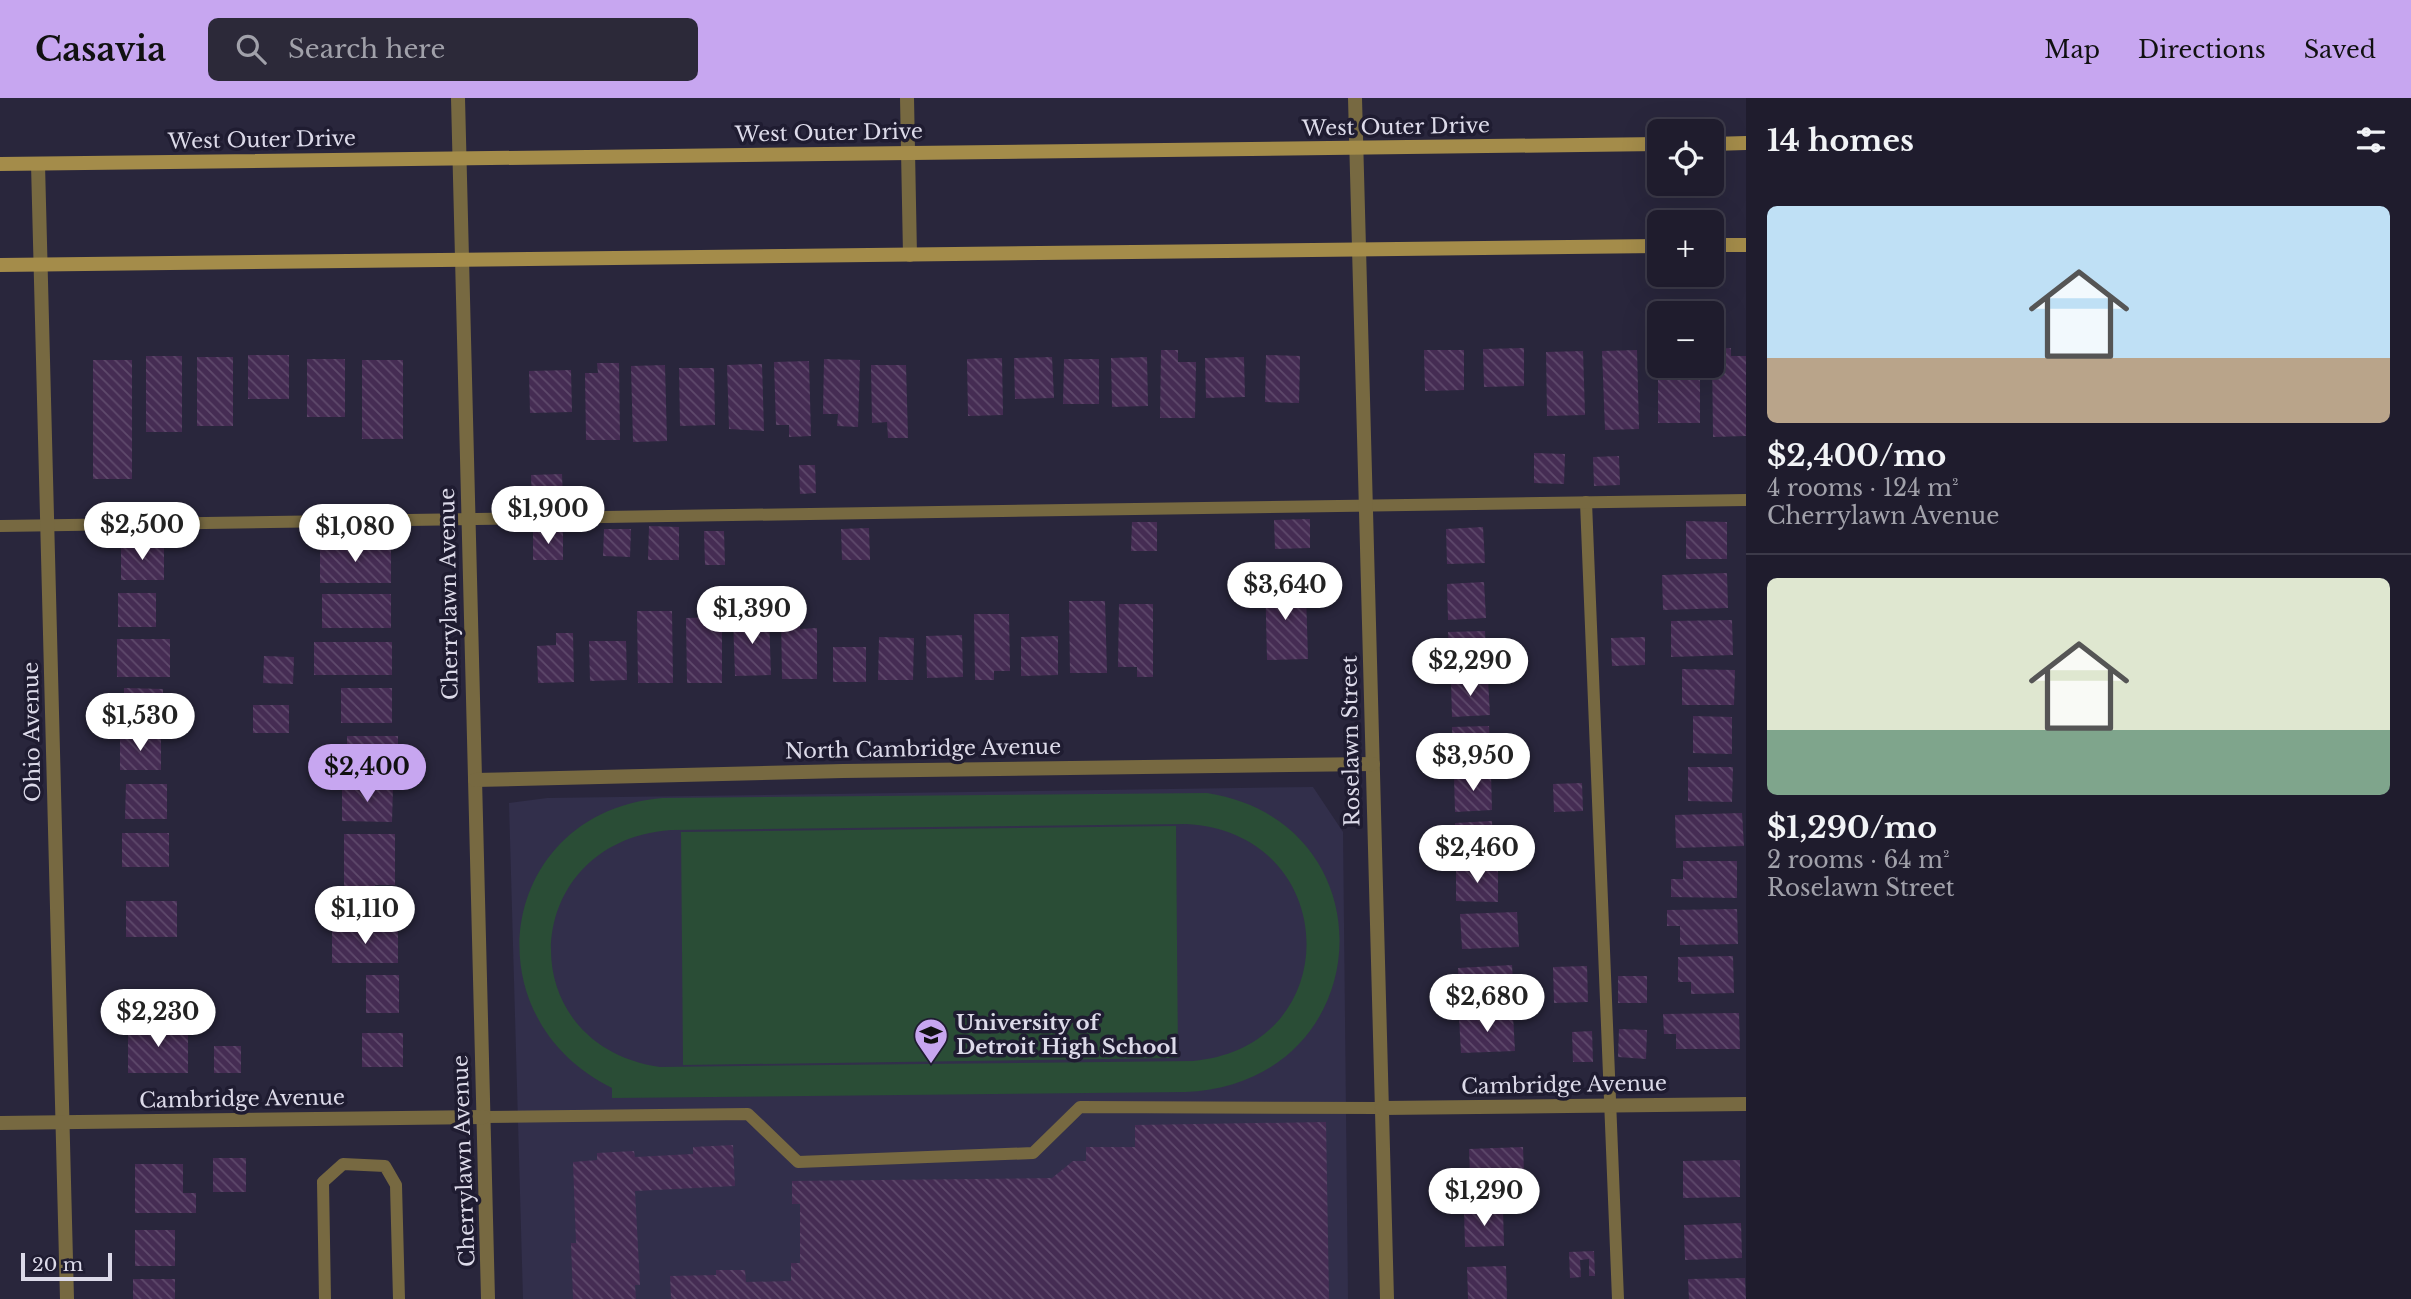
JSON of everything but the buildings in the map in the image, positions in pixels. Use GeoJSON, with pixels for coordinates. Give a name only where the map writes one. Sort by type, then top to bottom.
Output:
{"type":"FeatureCollection","features":[{"type":"Feature","properties":{"kind":"main road"},"geometry":{"type":"LineString","coordinates":[[1724,144],[1746,143]]}},
{"type":"Feature","properties":{"kind":"main road","name":"West Outer Drive"},"geometry":{"type":"LineString","coordinates":[[0,164],[1647,145]]}},
{"type":"Feature","properties":{"kind":"main road"},"geometry":{"type":"LineString","coordinates":[[1724,245],[1746,245]]}},
{"type":"Feature","properties":{"kind":"main road"},"geometry":{"type":"LineString","coordinates":[[0,265],[1647,246]]}},
{"type":"Feature","properties":{"kind":"street","name":"Cherrylawn Avenue"},"geometry":{"type":"LineString","coordinates":[[458,98],[488,1299]]}},
{"type":"Feature","properties":{"kind":"street"},"geometry":{"type":"LineString","coordinates":[[906,98],[910,255]]}},
{"type":"Feature","properties":{"kind":"street","name":"Roselawn Street"},"geometry":{"type":"LineString","coordinates":[[1355,98],[1387,1299]]}},
{"type":"Feature","properties":{"kind":"street","name":"Ohio Avenue"},"geometry":{"type":"LineString","coordinates":[[38,163],[67,1299]]}},
{"type":"Feature","properties":{"kind":"street","name":"North Cambridge Avenue"},"geometry":{"type":"LineString","coordinates":[[475,780],[843,771],[1373,764]]}},
{"type":"Feature","properties":{"kind":"street","name":"Cambridge Avenue"},"geometry":{"type":"LineString","coordinates":[[1382,1108],[1746,1104]]}},
{"type":"Feature","properties":{"kind":"street","name":"Cambridge Avenue"},"geometry":{"type":"LineString","coordinates":[[0,1123],[484,1117]]}},
{"type":"Feature","properties":{"kind":"lane"},"geometry":{"type":"LineString","coordinates":[[0,526],[1746,500]]}},
{"type":"Feature","properties":{"kind":"lane"},"geometry":{"type":"LineString","coordinates":[[1586,502],[1618,1299]]}},
{"type":"Feature","properties":{"kind":"lane"},"geometry":{"type":"LineString","coordinates":[[484,1117],[748,1114],[798,1162],[1034,1153],[1080,1107],[1382,1108]]}},
{"type":"Feature","properties":{"kind":"lane"},"geometry":{"type":"LineString","coordinates":[[325,1299],[321,1230],[323,1182],[343,1164],[385,1166],[396,1185],[399,1299]]}},
{"type":"Feature","properties":{"kind":"shaded area","name":"University of Detroit High School"},"geometry":{"type":"Polygon","coordinates":[[[1313,787],[1343,832],[1348,1299],[523,1299],[509,803],[547,798],[1313,787]]]}},
{"type":"Feature","properties":{"kind":"green space"},"geometry":{"type":"Polygon","coordinates":[[[1207,793],[1268,814],[1310,851],[1334,898],[1339,950],[1327,1002],[1297,1046],[1250,1078],[1185,1092],[612,1098],[612,1088],[566,1055],[536,1014],[521,968],[522,921],[536,877],[565,839],[607,812],[662,798],[1207,793]],[[1186,824],[671,830],[620,842],[583,869],[560,904],[551,944],[556,985],[576,1022],[611,1051],[660,1067],[1193,1061],[1244,1047],[1280,1019],[1300,982],[1306,940],[1298,899],[1275,862],[1237,836],[1186,824]]]}},
{"type":"Feature","properties":{"kind":"green space"},"geometry":{"type":"Polygon","coordinates":[[[1176,826],[1178,1058],[683,1065],[681,832],[1176,826]]]}},
{"type":"Feature","properties":{"kind":"place","name":"University of Detroit High School"},"geometry":{"type":"Point","coordinates":[931,1065]}}]}
